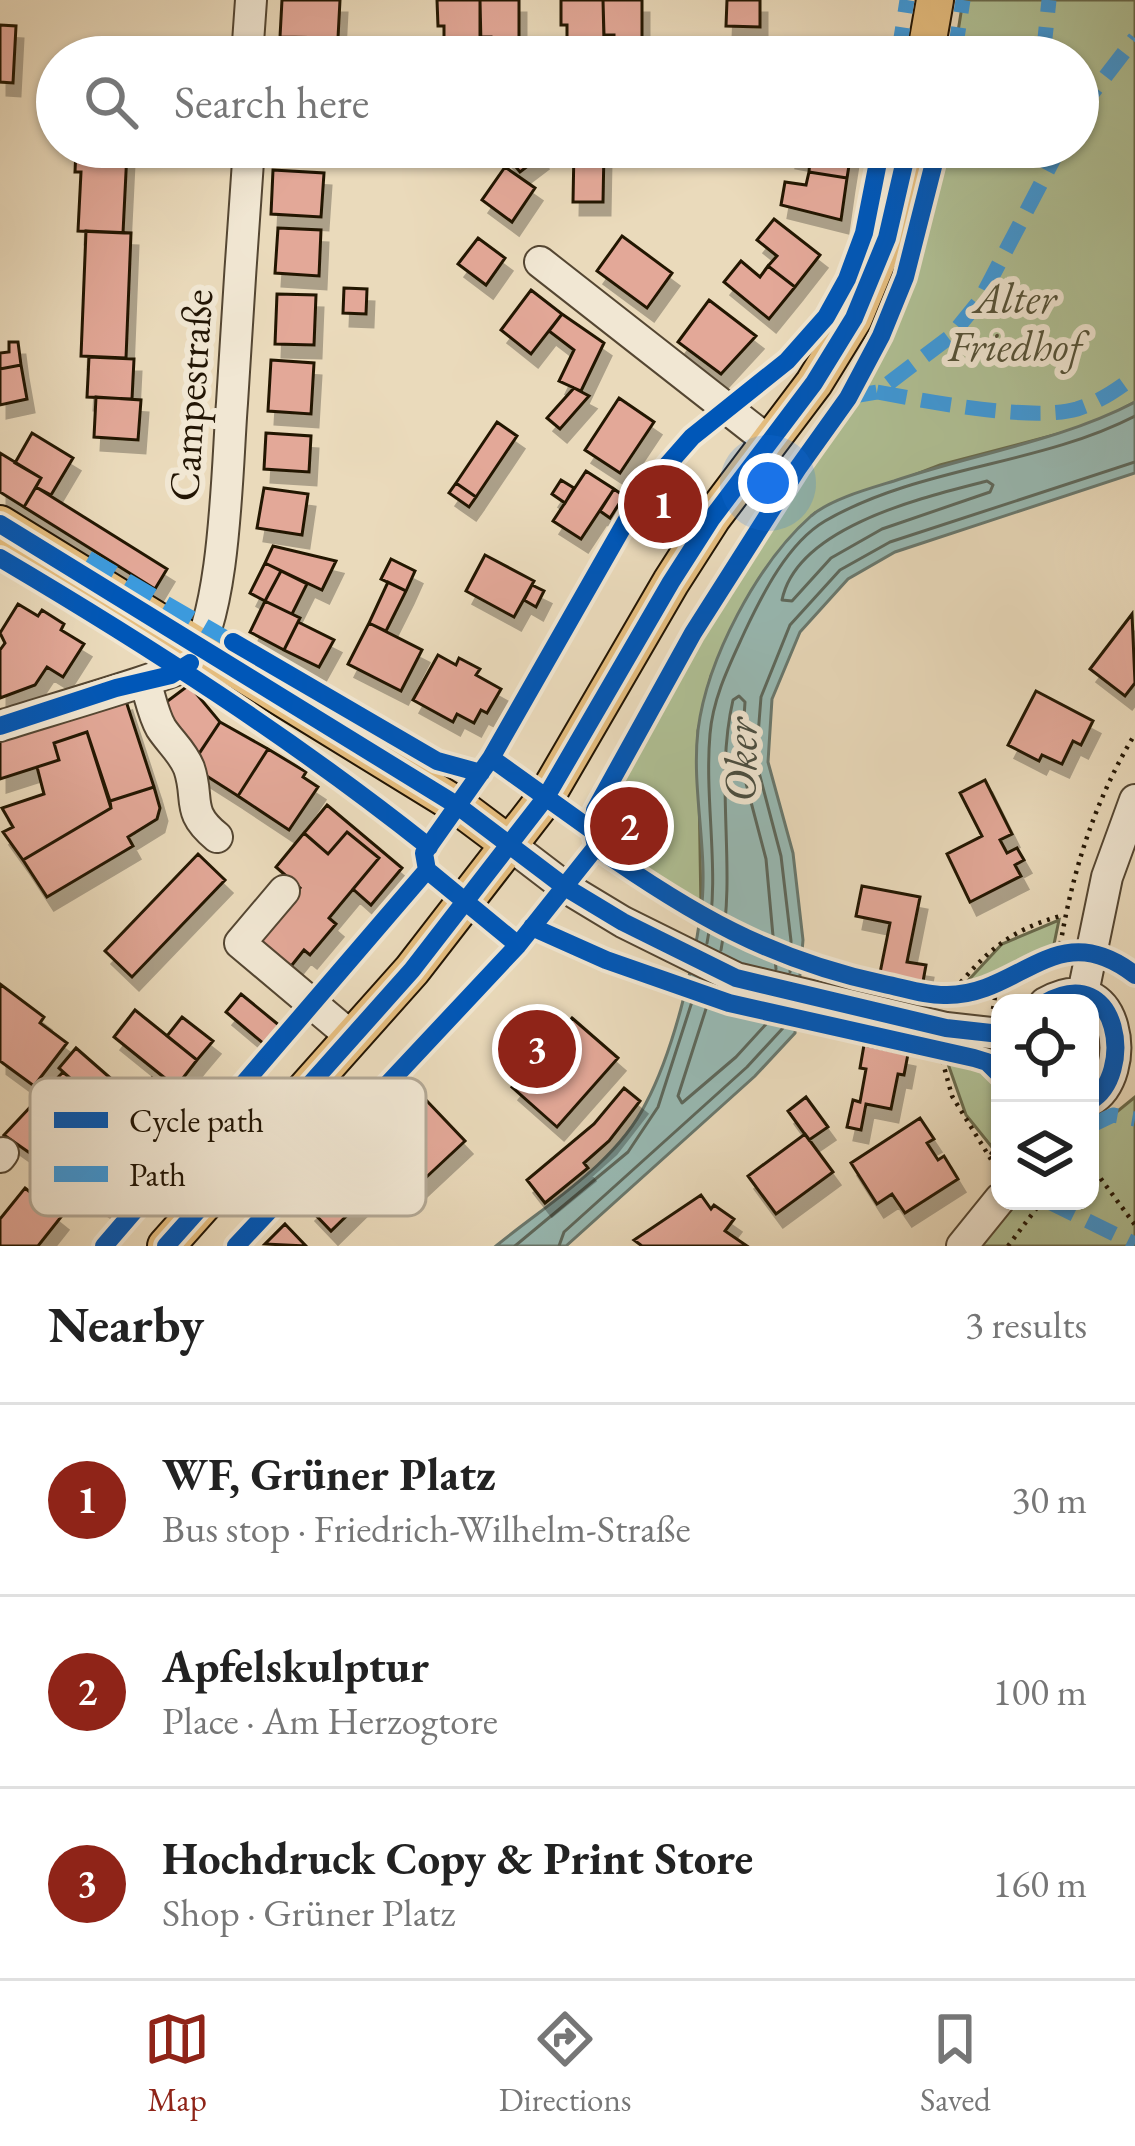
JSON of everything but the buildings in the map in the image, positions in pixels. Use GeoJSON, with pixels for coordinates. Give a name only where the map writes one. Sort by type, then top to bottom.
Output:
{"type":"FeatureCollection","features":[{"type":"Feature","properties":{"kind":"main road"},"geometry":{"type":"LineString","coordinates":[[929,36],[935,0]]}},
{"type":"Feature","properties":{"kind":"main road"},"geometry":{"type":"LineString","coordinates":[[317,1078],[412,970],[547,797],[712,518],[771,443],[854,318],[886,238],[903,168]]}},
{"type":"Feature","properties":{"kind":"main road"},"geometry":{"type":"LineString","coordinates":[[0,524],[458,806],[510,845]]}},
{"type":"Feature","properties":{"kind":"main road"},"geometry":{"type":"LineString","coordinates":[[166,1246],[193,1216]]}},
{"type":"Feature","properties":{"kind":"street"},"geometry":{"type":"LineString","coordinates":[[248,36],[251,0]]}},
{"type":"Feature","properties":{"kind":"street","name":"Campestraße"},"geometry":{"type":"LineString","coordinates":[[198,646],[221,549],[248,168]]}},
{"type":"Feature","properties":{"kind":"street"},"geometry":{"type":"LineString","coordinates":[[540,262],[771,443]]}},
{"type":"Feature","properties":{"kind":"street"},"geometry":{"type":"LineString","coordinates":[[0,726],[181,670],[189,665],[198,646]]}},
{"type":"Feature","properties":{"kind":"street"},"geometry":{"type":"LineString","coordinates":[[146,681],[159,725],[178,746],[190,772],[199,823],[217,837]]}},
{"type":"Feature","properties":{"kind":"street"},"geometry":{"type":"LineString","coordinates":[[1083,993],[1107,877],[1135,800]]}},
{"type":"Feature","properties":{"kind":"street"},"geometry":{"type":"LineString","coordinates":[[510,845],[565,887],[736,978],[946,1028],[991,1033]]}},
{"type":"Feature","properties":{"kind":"street"},"geometry":{"type":"LineString","coordinates":[[284,891],[239,943],[353,1038]]}},
{"type":"Feature","properties":{"kind":"street"},"geometry":{"type":"LineString","coordinates":[[1072,994],[1097,997],[1120,1015],[1131,1042],[1133,1058],[1120,1082],[1099,1095]]}},
{"type":"Feature","properties":{"kind":"street"},"geometry":{"type":"LineString","coordinates":[[962,1246],[991,1187]]}},
{"type":"Feature","properties":{"kind":"path"},"geometry":{"type":"LineString","coordinates":[[949,996],[989,949],[1030,924],[1065,915]]}},
{"type":"Feature","properties":{"kind":"path"},"geometry":{"type":"LineString","coordinates":[[939,1049],[952,1096],[991,1161]]}},
{"type":"Feature","properties":{"kind":"path"},"geometry":{"type":"LineString","coordinates":[[1099,1176],[1135,1225]]}},
{"type":"Feature","properties":{"kind":"path"},"geometry":{"type":"LineString","coordinates":[[1008,1246],[1035,1210]]}},
{"type":"Feature","properties":{"kind":"green space","name":"Alter Friedhof"},"geometry":{"type":"Polygon","coordinates":[[[963,0],[1135,0],[1135,402],[1092,425],[940,465],[815,513],[747,600],[711,676],[698,731],[701,908],[696,915],[596,847],[595,810],[693,633],[848,398],[881,336],[905,277],[933,168],[1099,168],[1099,36],[957,36],[963,0]]]}},
{"type":"Feature","properties":{"kind":"green space"},"geometry":{"type":"Polygon","coordinates":[[[1059,920],[1053,949],[993,978],[962,987],[1002,944],[1059,920]]]}},
{"type":"Feature","properties":{"kind":"green space"},"geometry":{"type":"Polygon","coordinates":[[[947,1061],[980,1068],[991,1077],[991,1146],[966,1115],[947,1061]]]}},
{"type":"Feature","properties":{"kind":"green space"},"geometry":{"type":"Polygon","coordinates":[[[1135,1097],[1135,1246],[975,1246],[995,1210],[1099,1210],[1099,1122],[1135,1097]]]}},
{"type":"Feature","properties":{"kind":"water","name":"Oker"},"geometry":{"type":"Polygon","coordinates":[[[1135,402],[1135,473],[895,552],[848,579],[800,632],[772,699],[768,762],[793,853],[803,940],[795,1033],[755,1076],[566,1246],[496,1246],[617,1145],[646,1103],[665,1060],[681,1010],[701,912],[696,753],[703,702],[723,644],[772,560],[811,516],[839,500],[1047,437],[1135,402]]]}},
{"type":"Feature","properties":{"kind":"marked path"},"geometry":{"type":"LineString","coordinates":[[901,36],[907,0]]}},
{"type":"Feature","properties":{"kind":"marked path"},"geometry":{"type":"LineString","coordinates":[[957,36],[963,0]]}},
{"type":"Feature","properties":{"kind":"marked path"},"geometry":{"type":"LineString","coordinates":[[1045,36],[1049,0]]}},
{"type":"Feature","properties":{"kind":"marked path"},"geometry":{"type":"LineString","coordinates":[[1099,85],[1135,38]]}},
{"type":"Feature","properties":{"kind":"marked path"},"geometry":{"type":"LineString","coordinates":[[847,397],[877,392],[951,336],[980,300],[1049,168]]}},
{"type":"Feature","properties":{"kind":"marked path"},"geometry":{"type":"LineString","coordinates":[[877,392],[978,409],[1057,412],[1093,403],[1135,376]]}},
{"type":"Feature","properties":{"kind":"marked path"},"geometry":{"type":"LineString","coordinates":[[88,558],[243,648]]}},
{"type":"Feature","properties":{"kind":"marked path"},"geometry":{"type":"LineString","coordinates":[[1099,1122],[1113,1115],[1135,1119]]}},
{"type":"Feature","properties":{"kind":"marked path"},"geometry":{"type":"LineString","coordinates":[[1065,1210],[1135,1244]]}},
{"type":"Feature","properties":{"kind":"cycle path"},"geometry":{"type":"LineString","coordinates":[[491,758],[641,495],[692,437],[787,361],[826,317],[864,233],[877,168]]}},
{"type":"Feature","properties":{"kind":"cycle path"},"geometry":{"type":"LineString","coordinates":[[316,1078],[412,970],[546,797],[712,518],[814,383],[854,318],[887,238],[903,168]]}},
{"type":"Feature","properties":{"kind":"cycle path"},"geometry":{"type":"LineString","coordinates":[[593,831],[595,810],[693,633],[848,398],[881,336],[905,277],[933,168]]}},
{"type":"Feature","properties":{"kind":"cycle path"},"geometry":{"type":"LineString","coordinates":[[0,524],[458,806],[565,887],[623,922],[736,978],[946,1028],[991,1033]]}},
{"type":"Feature","properties":{"kind":"cycle path"},"geometry":{"type":"LineString","coordinates":[[0,558],[219,695],[429,847]]}},
{"type":"Feature","properties":{"kind":"cycle path"},"geometry":{"type":"LineString","coordinates":[[233,642],[437,761],[481,773]]}},
{"type":"Feature","properties":{"kind":"cycle path"},"geometry":{"type":"LineString","coordinates":[[0,726],[171,675],[190,663]]}},
{"type":"Feature","properties":{"kind":"cycle path"},"geometry":{"type":"LineString","coordinates":[[491,758],[593,831],[596,847],[518,945],[427,870],[424,853],[491,758]]}},
{"type":"Feature","properties":{"kind":"cycle path"},"geometry":{"type":"LineString","coordinates":[[596,847],[732,931],[804,962],[884,984],[939,995],[973,992],[1040,962],[1083,952],[1108,958],[1135,975]]}},
{"type":"Feature","properties":{"kind":"cycle path"},"geometry":{"type":"LineString","coordinates":[[248,1078],[427,870]]}},
{"type":"Feature","properties":{"kind":"cycle path"},"geometry":{"type":"LineString","coordinates":[[532,927],[606,960],[729,1003],[974,1058],[991,1066]]}},
{"type":"Feature","properties":{"kind":"cycle path"},"geometry":{"type":"LineString","coordinates":[[393,1078],[518,945]]}},
{"type":"Feature","properties":{"kind":"cycle path"},"geometry":{"type":"LineString","coordinates":[[1099,1005],[1112,1026],[1115,1048],[1112,1069],[1099,1093]]}},
{"type":"Feature","properties":{"kind":"cycle path"},"geometry":{"type":"LineString","coordinates":[[104,1246],[130,1216]]}},
{"type":"Feature","properties":{"kind":"cycle path"},"geometry":{"type":"LineString","coordinates":[[166,1246],[193,1216]]}},
{"type":"Feature","properties":{"kind":"cycle path"},"geometry":{"type":"LineString","coordinates":[[236,1246],[264,1216]]}},
{"type":"Feature","properties":{"kind":"place","name":"WF, Grüner Platz"},"geometry":{"type":"Point","coordinates":[663,504]}},
{"type":"Feature","properties":{"kind":"place","name":"Apfelskulptur"},"geometry":{"type":"Point","coordinates":[629,826]}},
{"type":"Feature","properties":{"kind":"place","name":"Hochdruck Copy & Print Store"},"geometry":{"type":"Point","coordinates":[537,1049]}}]}
